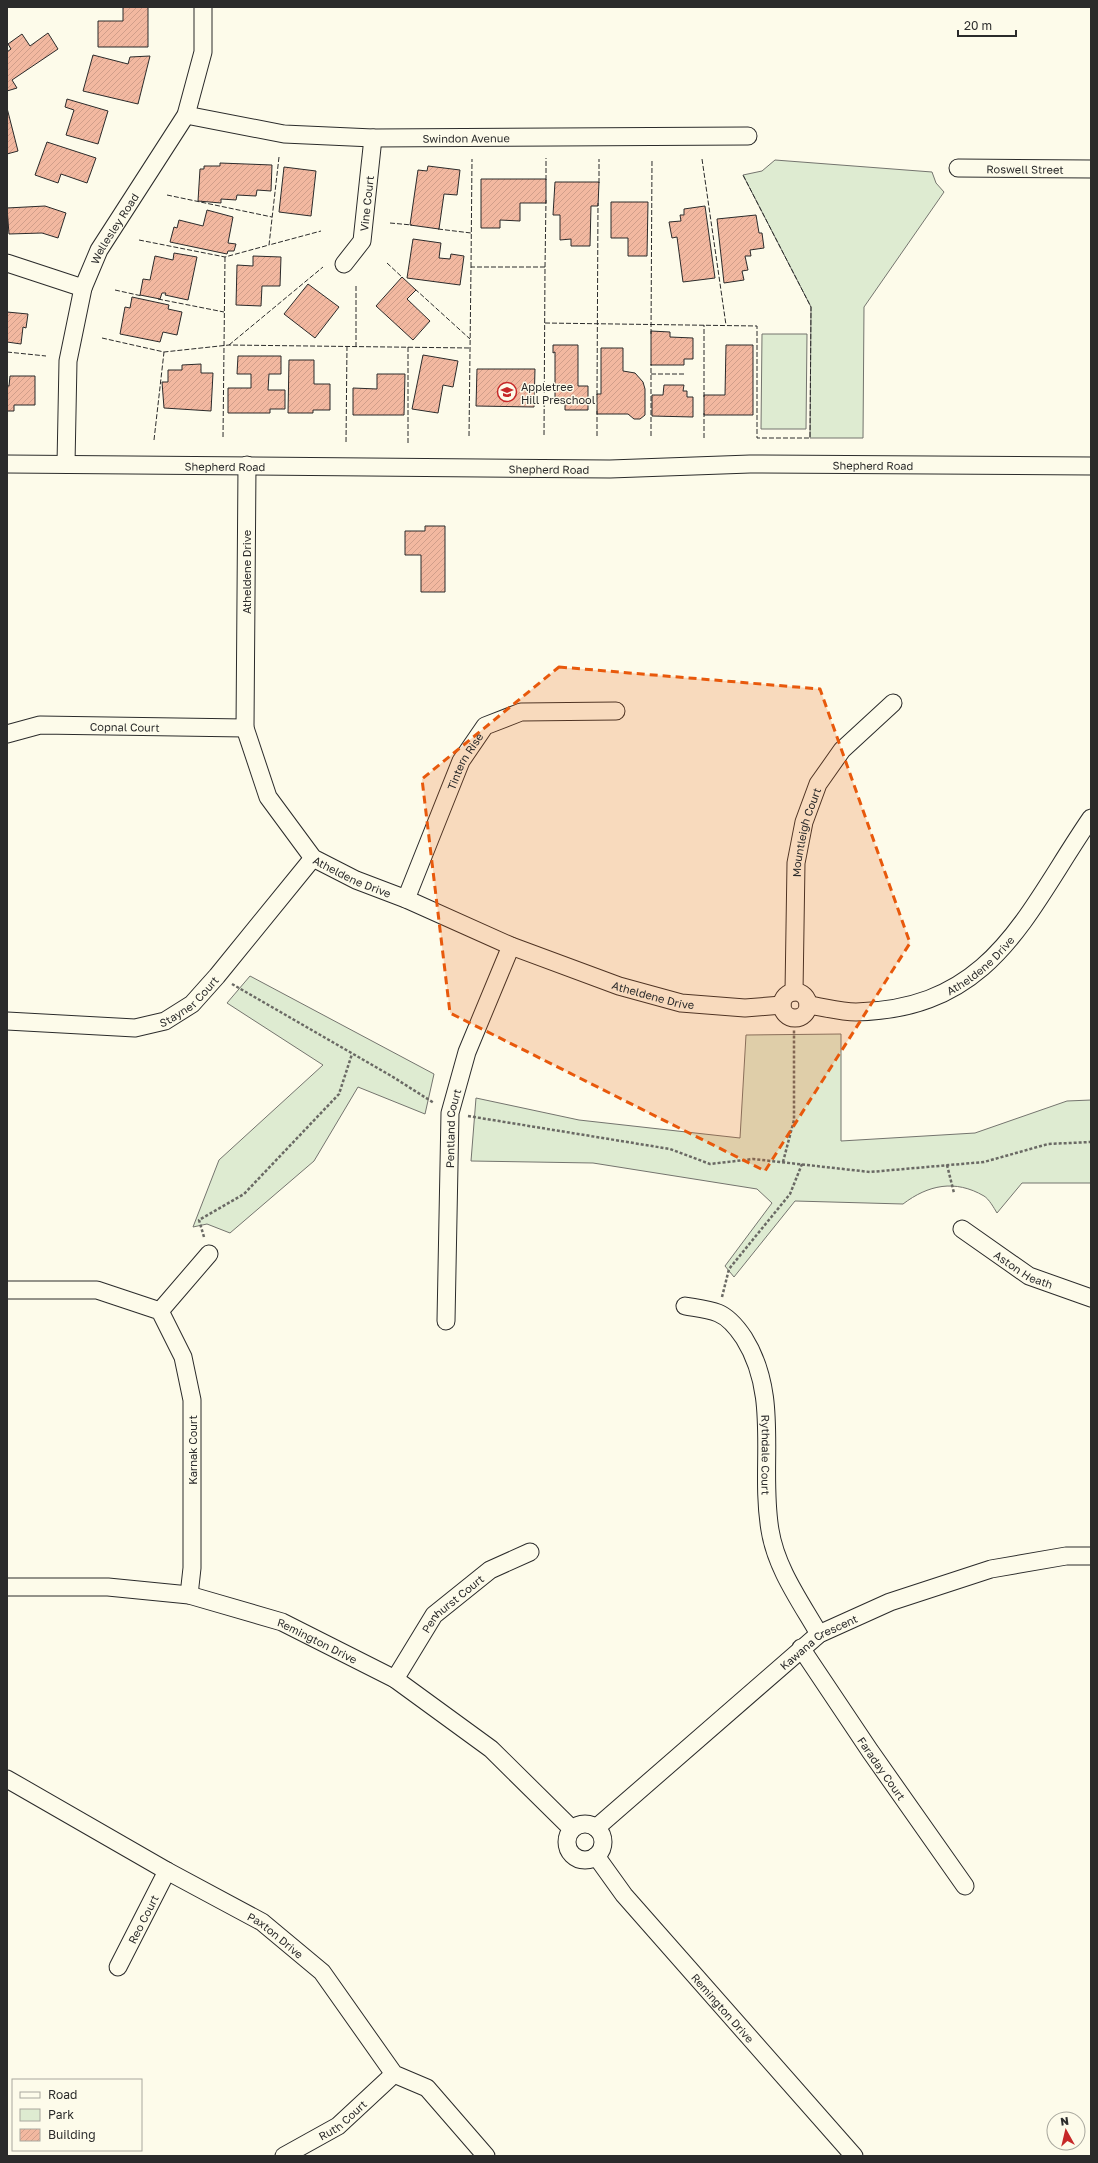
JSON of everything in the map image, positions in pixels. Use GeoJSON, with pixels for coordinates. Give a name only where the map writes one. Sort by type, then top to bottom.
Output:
{"type":"FeatureCollection","features":[{"type":"Feature","properties":{"kind":"street","name":"Wellesley Road"},"geometry":{"type":"LineString","coordinates":[[66,464],[68,362],[83,288],[99,250],[186,116],[203,52],[203,7]]}},
{"type":"Feature","properties":{"kind":"street","name":"Swindon Avenue"},"geometry":{"type":"LineString","coordinates":[[186,116],[284,134],[373,138],[748,136]]}},
{"type":"Feature","properties":{"kind":"street","name":"Vine Court"},"geometry":{"type":"LineString","coordinates":[[344,264],[362,241],[373,138]]}},
{"type":"Feature","properties":{"kind":"street","name":"Roswell Street"},"geometry":{"type":"LineString","coordinates":[[958,168],[1091,170]]}},
{"type":"Feature","properties":{"kind":"street"},"geometry":{"type":"LineString","coordinates":[[7,262],[83,288]]}},
{"type":"Feature","properties":{"kind":"street","name":"Shepherd Road"},"geometry":{"type":"LineString","coordinates":[[7,464],[610,469],[750,464],[1091,466]]}},
{"type":"Feature","properties":{"kind":"street","name":"Atheldene Drive"},"geometry":{"type":"LineString","coordinates":[[247,465],[245,728],[268,797],[314,858],[356,880],[406,899],[511,946],[619,986],[681,1002],[745,1008],[782,1005]]}},
{"type":"Feature","properties":{"kind":"street","name":"Mountleigh Court"},"geometry":{"type":"LineString","coordinates":[[794,992],[796,862],[804,822],[818,784],[842,750],[893,703]]}},
{"type":"Feature","properties":{"kind":"street","name":"Tintern Rise"},"geometry":{"type":"LineString","coordinates":[[406,899],[461,761],[485,726],[521,712],[616,711]]}},
{"type":"Feature","properties":{"kind":"street","name":"Copnal Court"},"geometry":{"type":"LineString","coordinates":[[7,734],[40,725],[245,728]]}},
{"type":"Feature","properties":{"kind":"street","name":"Atheldene Drive"},"geometry":{"type":"LineString","coordinates":[[808,1005],[855,1012],[891,1009],[929,999],[950,990],[979,970],[1000,952],[1017,932],[1091,818]]}},
{"type":"Feature","properties":{"kind":"street","name":"Stayner Court"},"geometry":{"type":"LineString","coordinates":[[7,1021],[135,1028],[165,1021],[192,1004],[217,976],[314,858]]}},
{"type":"Feature","properties":{"kind":"street","name":"Pentland Court"},"geometry":{"type":"LineString","coordinates":[[446,1320],[450,1113],[467,1052],[511,946]]}},
{"type":"Feature","properties":{"kind":"street"},"geometry":{"type":"LineString","coordinates":[[794,992],[803,994],[808,1005],[802,1016],[794,1018],[786,1014],[782,1005],[785,997],[794,992]]}},
{"type":"Feature","properties":{"kind":"street","name":"Aston Heath"},"geometry":{"type":"LineString","coordinates":[[962,1229],[1029,1276],[1091,1298]]}},
{"type":"Feature","properties":{"kind":"street"},"geometry":{"type":"LineString","coordinates":[[7,1290],[97,1290],[160,1311],[209,1254]]}},
{"type":"Feature","properties":{"kind":"street","name":"Rythdale Court"},"geometry":{"type":"LineString","coordinates":[[685,1306],[719,1314],[738,1329],[752,1352],[761,1374],[766,1398],[767,1493],[770,1531],[778,1560],[790,1586],[819,1634]]}},
{"type":"Feature","properties":{"kind":"street","name":"Karnak Court"},"geometry":{"type":"LineString","coordinates":[[160,1311],[184,1357],[192,1400],[192,1568],[190,1595]]}},
{"type":"Feature","properties":{"kind":"street","name":"Penhurst Court"},"geometry":{"type":"LineString","coordinates":[[395,1679],[434,1615],[490,1570],[530,1552]]}},
{"type":"Feature","properties":{"kind":"street","name":"Kawana Crescent"},"geometry":{"type":"LineString","coordinates":[[596,1828],[801,1648],[819,1634],[890,1602],[991,1569],[1066,1556],[1091,1556]]}},
{"type":"Feature","properties":{"kind":"street","name":"Remington Drive"},"geometry":{"type":"LineString","coordinates":[[7,1587],[108,1587],[190,1595],[282,1622],[395,1679],[492,1749],[572,1829]]}},
{"type":"Feature","properties":{"kind":"street","name":"Faraday Court"},"geometry":{"type":"LineString","coordinates":[[801,1648],[870,1751],[965,1886]]}},
{"type":"Feature","properties":{"kind":"street","name":"Paxton Drive"},"geometry":{"type":"LineString","coordinates":[[7,1779],[262,1922],[322,1972],[394,2074]]}},
{"type":"Feature","properties":{"kind":"street"},"geometry":{"type":"LineString","coordinates":[[583,1824],[596,1828],[603,1838],[603,1844],[596,1856],[585,1860],[578,1859],[570,1853],[566,1841],[572,1829],[583,1824]]}},
{"type":"Feature","properties":{"kind":"street","name":"Remington Drive"},"geometry":{"type":"LineString","coordinates":[[596,1856],[624,1895],[854,2156]]}},
{"type":"Feature","properties":{"kind":"street","name":"Reo Court"},"geometry":{"type":"LineString","coordinates":[[118,1967],[167,1870]]}},
{"type":"Feature","properties":{"kind":"street"},"geometry":{"type":"LineString","coordinates":[[394,2074],[427,2088],[486,2156]]}},
{"type":"Feature","properties":{"kind":"street","name":"Ruth Court"},"geometry":{"type":"LineString","coordinates":[[284,2156],[338,2126],[394,2074]]}},
{"type":"Feature","properties":{"kind":"path"},"geometry":{"type":"LineString","coordinates":[[217,976],[450,1113],[670,1149],[710,1164],[753,1159],[870,1172],[984,1162],[1048,1144],[1091,1142]]}},
{"type":"Feature","properties":{"kind":"path"},"geometry":{"type":"LineString","coordinates":[[782,1162],[794,1120],[794,1030]]}},
{"type":"Feature","properties":{"kind":"path"},"geometry":{"type":"LineString","coordinates":[[209,1254],[200,1220],[244,1194],[334,1100],[339,1094],[352,1054]]}},
{"type":"Feature","properties":{"kind":"path"},"geometry":{"type":"LineString","coordinates":[[719,1314],[728,1269],[790,1194],[802,1164]]}},
{"type":"Feature","properties":{"kind":"path"},"geometry":{"type":"LineString","coordinates":[[947,1165],[954,1193]]}},
{"type":"Feature","properties":{"kind":"highlighted area"},"geometry":{"type":"Polygon","coordinates":[[[559,667],[820,689],[910,943],[765,1171],[450,1013],[422,779],[559,667]]]}},
{"type":"Feature","properties":{"kind":"green space"},"geometry":{"type":"Polygon","coordinates":[[[775,160],[932,172],[936,183],[944,192],[864,307],[863,438],[810,438],[811,307],[743,175],[762,171],[775,160]]]}},
{"type":"Feature","properties":{"kind":"green space"},"geometry":{"type":"Polygon","coordinates":[[[762,334],[807,334],[806,429],[761,429],[762,334]]]}},
{"type":"Feature","properties":{"kind":"green space"},"geometry":{"type":"Polygon","coordinates":[[[250,976],[434,1074],[425,1114],[358,1087],[314,1161],[230,1233],[207,1224],[193,1227],[219,1160],[323,1065],[227,1003],[250,976]]]}},
{"type":"Feature","properties":{"kind":"green space"},"geometry":{"type":"Polygon","coordinates":[[[841,1034],[841,1141],[975,1133],[1067,1101],[1091,1100],[1091,1183],[1022,1183],[997,1213],[986,1197],[963,1187],[952,1186],[942,1186],[922,1192],[903,1204],[795,1201],[734,1277],[725,1266],[772,1203],[757,1189],[593,1163],[471,1161],[476,1098],[579,1120],[740,1138],[746,1035],[841,1034]]]}},
{"type":"Feature","properties":{"kind":"building"},"geometry":{"type":"Polygon","coordinates":[[[123,7],[148,7],[148,47],[98,47],[98,21],[123,21],[123,7]]]}},
{"type":"Feature","properties":{"kind":"building"},"geometry":{"type":"Polygon","coordinates":[[[48,33],[58,49],[12,80],[17,88],[7,91],[7,52],[11,49],[8,44],[22,34],[30,46],[48,33]]]}},
{"type":"Feature","properties":{"kind":"building"},"geometry":{"type":"Polygon","coordinates":[[[93,55],[128,64],[130,57],[150,56],[138,104],[83,91],[93,55]]]}},
{"type":"Feature","properties":{"kind":"building"},"geometry":{"type":"Polygon","coordinates":[[[67,99],[108,111],[98,144],[66,135],[74,110],[65,107],[67,99]]]}},
{"type":"Feature","properties":{"kind":"building"},"geometry":{"type":"Polygon","coordinates":[[[7,108],[18,151],[7,154],[7,108]]]}},
{"type":"Feature","properties":{"kind":"building"},"geometry":{"type":"Polygon","coordinates":[[[47,142],[96,158],[87,183],[61,174],[58,183],[35,175],[47,142]]]}},
{"type":"Feature","properties":{"kind":"building"},"geometry":{"type":"Polygon","coordinates":[[[220,163],[272,165],[271,191],[257,190],[256,196],[237,195],[236,200],[221,199],[221,203],[198,201],[200,169],[204,169],[204,166],[220,166],[220,163]]]}},
{"type":"Feature","properties":{"kind":"building"},"geometry":{"type":"Polygon","coordinates":[[[428,166],[460,170],[457,195],[444,194],[439,229],[410,225],[418,170],[427,171],[428,166]]]}},
{"type":"Feature","properties":{"kind":"building"},"geometry":{"type":"Polygon","coordinates":[[[284,167],[316,171],[311,216],[279,212],[284,167]]]}},
{"type":"Feature","properties":{"kind":"building"},"geometry":{"type":"Polygon","coordinates":[[[481,179],[546,179],[546,203],[520,203],[520,221],[500,220],[500,228],[481,228],[481,179]]]}},
{"type":"Feature","properties":{"kind":"building"},"geometry":{"type":"Polygon","coordinates":[[[555,182],[599,182],[598,206],[591,206],[590,246],[571,246],[571,239],[560,240],[560,215],[553,215],[555,182]]]}},
{"type":"Feature","properties":{"kind":"building"},"geometry":{"type":"Polygon","coordinates":[[[611,202],[648,202],[647,256],[628,256],[628,238],[611,238],[611,202]]]}},
{"type":"Feature","properties":{"kind":"building"},"geometry":{"type":"Polygon","coordinates":[[[45,206],[66,213],[58,238],[42,233],[9,234],[7,208],[45,206]]]}},
{"type":"Feature","properties":{"kind":"building"},"geometry":{"type":"Polygon","coordinates":[[[705,206],[715,278],[683,282],[677,237],[672,238],[669,222],[681,221],[680,215],[684,215],[684,209],[705,206]]]}},
{"type":"Feature","properties":{"kind":"building"},"geometry":{"type":"Polygon","coordinates":[[[207,210],[233,217],[228,243],[236,244],[234,251],[228,251],[227,254],[170,242],[174,227],[177,228],[179,220],[203,226],[207,210]]]}},
{"type":"Feature","properties":{"kind":"building"},"geometry":{"type":"Polygon","coordinates":[[[756,215],[759,233],[762,233],[764,248],[750,250],[751,256],[745,256],[748,270],[742,271],[744,280],[724,283],[717,219],[756,215]]]}},
{"type":"Feature","properties":{"kind":"building"},"geometry":{"type":"Polygon","coordinates":[[[413,239],[441,243],[439,258],[450,259],[451,254],[464,256],[460,285],[407,278],[413,239]]]}},
{"type":"Feature","properties":{"kind":"building"},"geometry":{"type":"Polygon","coordinates":[[[174,253],[197,257],[188,300],[165,295],[166,293],[162,293],[160,299],[140,295],[143,279],[150,280],[155,256],[173,260],[174,253]]]}},
{"type":"Feature","properties":{"kind":"building"},"geometry":{"type":"Polygon","coordinates":[[[253,256],[281,257],[280,286],[262,286],[261,306],[236,305],[237,265],[253,266],[253,256]]]}},
{"type":"Feature","properties":{"kind":"building"},"geometry":{"type":"Polygon","coordinates":[[[402,277],[416,290],[407,299],[430,321],[413,340],[376,306],[402,277]]]}},
{"type":"Feature","properties":{"kind":"building"},"geometry":{"type":"Polygon","coordinates":[[[308,284],[339,307],[315,338],[284,314],[308,284]]]}},
{"type":"Feature","properties":{"kind":"building"},"geometry":{"type":"Polygon","coordinates":[[[132,297],[169,305],[168,309],[182,312],[177,335],[163,332],[160,342],[120,334],[125,307],[130,308],[132,297]]]}},
{"type":"Feature","properties":{"kind":"building"},"geometry":{"type":"Polygon","coordinates":[[[7,312],[28,314],[26,328],[23,327],[21,344],[7,342],[7,312]]]}},
{"type":"Feature","properties":{"kind":"building"},"geometry":{"type":"Polygon","coordinates":[[[651,331],[670,332],[670,337],[693,338],[693,359],[684,359],[684,365],[651,365],[651,331]]]}},
{"type":"Feature","properties":{"kind":"building"},"geometry":{"type":"Polygon","coordinates":[[[553,345],[578,345],[578,386],[588,386],[588,410],[565,410],[565,402],[555,401],[555,352],[553,353],[553,345]]]}},
{"type":"Feature","properties":{"kind":"building"},"geometry":{"type":"Polygon","coordinates":[[[726,345],[753,345],[753,415],[704,415],[704,395],[725,395],[726,345]]]}},
{"type":"Feature","properties":{"kind":"building"},"geometry":{"type":"Polygon","coordinates":[[[601,348],[623,348],[623,371],[635,373],[643,382],[645,389],[645,415],[640,419],[634,419],[628,414],[597,414],[597,394],[601,394],[601,348]]]}},
{"type":"Feature","properties":{"kind":"building"},"geometry":{"type":"Polygon","coordinates":[[[423,355],[458,361],[453,387],[443,385],[438,413],[412,409],[423,355]]]}},
{"type":"Feature","properties":{"kind":"building"},"geometry":{"type":"Polygon","coordinates":[[[238,356],[281,356],[281,374],[269,374],[268,390],[285,390],[285,409],[270,409],[270,413],[228,413],[228,388],[251,388],[251,374],[237,374],[238,356]]]}},
{"type":"Feature","properties":{"kind":"building"},"geometry":{"type":"Polygon","coordinates":[[[289,360],[314,360],[314,384],[330,384],[330,410],[313,410],[313,413],[288,413],[289,360]]]}},
{"type":"Feature","properties":{"kind":"building"},"geometry":{"type":"Polygon","coordinates":[[[201,364],[201,373],[213,373],[211,411],[164,408],[162,382],[168,382],[168,370],[182,370],[182,365],[201,364]]]}},
{"type":"Feature","properties":{"kind":"building"},"geometry":{"type":"Polygon","coordinates":[[[477,369],[535,369],[534,407],[476,406],[477,369]]]}},
{"type":"Feature","properties":{"kind":"building"},"geometry":{"type":"Polygon","coordinates":[[[377,374],[405,374],[404,415],[353,415],[353,388],[377,389],[377,374]]]}},
{"type":"Feature","properties":{"kind":"building"},"geometry":{"type":"Polygon","coordinates":[[[10,376],[35,376],[35,405],[14,405],[14,411],[7,411],[7,386],[9,386],[10,376]]]}},
{"type":"Feature","properties":{"kind":"building"},"geometry":{"type":"Polygon","coordinates":[[[664,385],[684,385],[683,391],[687,391],[687,397],[693,397],[693,417],[652,416],[652,395],[663,395],[664,385]]]}},
{"type":"Feature","properties":{"kind":"building"},"geometry":{"type":"Polygon","coordinates":[[[425,526],[445,526],[445,592],[421,592],[421,555],[405,555],[405,531],[425,531],[425,526]]]}},
{"type":"Feature","properties":{"kind":"fence"},"geometry":{"type":"LineString","coordinates":[[279,157],[269,245],[321,231]]}},
{"type":"Feature","properties":{"kind":"fence"},"geometry":{"type":"LineString","coordinates":[[546,158],[546,180]]}},
{"type":"Feature","properties":{"kind":"fence"},"geometry":{"type":"LineString","coordinates":[[471,267],[472,159]]}},
{"type":"Feature","properties":{"kind":"fence"},"geometry":{"type":"LineString","coordinates":[[599,159],[599,183]]}},
{"type":"Feature","properties":{"kind":"fence"},"geometry":{"type":"LineString","coordinates":[[702,159],[726,325]]}},
{"type":"Feature","properties":{"kind":"fence"},"geometry":{"type":"LineString","coordinates":[[651,334],[652,160]]}},
{"type":"Feature","properties":{"kind":"fence"},"geometry":{"type":"LineString","coordinates":[[545,323],[757,326],[757,438],[810,438],[811,307],[743,175]]}},
{"type":"Feature","properties":{"kind":"fence"},"geometry":{"type":"LineString","coordinates":[[167,195],[272,217]]}},
{"type":"Feature","properties":{"kind":"fence"},"geometry":{"type":"LineString","coordinates":[[545,267],[546,200]]}},
{"type":"Feature","properties":{"kind":"fence"},"geometry":{"type":"LineString","coordinates":[[597,395],[598,203]]}},
{"type":"Feature","properties":{"kind":"fence"},"geometry":{"type":"LineString","coordinates":[[390,223],[412,225]]}},
{"type":"Feature","properties":{"kind":"fence"},"geometry":{"type":"LineString","coordinates":[[438,229],[471,233]]}},
{"type":"Feature","properties":{"kind":"fence"},"geometry":{"type":"LineString","coordinates":[[139,240],[225,257],[269,245]]}},
{"type":"Feature","properties":{"kind":"fence"},"geometry":{"type":"LineString","coordinates":[[223,437],[225,257]]}},
{"type":"Feature","properties":{"kind":"fence"},"geometry":{"type":"LineString","coordinates":[[387,263],[403,278]]}},
{"type":"Feature","properties":{"kind":"fence"},"geometry":{"type":"LineString","coordinates":[[229,345],[323,267]]}},
{"type":"Feature","properties":{"kind":"fence"},"geometry":{"type":"LineString","coordinates":[[469,436],[471,267],[545,267],[544,436]]}},
{"type":"Feature","properties":{"kind":"fence"},"geometry":{"type":"LineString","coordinates":[[356,284],[356,347]]}},
{"type":"Feature","properties":{"kind":"fence"},"geometry":{"type":"LineString","coordinates":[[415,289],[470,339]]}},
{"type":"Feature","properties":{"kind":"fence"},"geometry":{"type":"LineString","coordinates":[[115,290],[142,296]]}},
{"type":"Feature","properties":{"kind":"fence"},"geometry":{"type":"LineString","coordinates":[[158,299],[224,312]]}},
{"type":"Feature","properties":{"kind":"fence"},"geometry":{"type":"LineString","coordinates":[[704,325],[704,397]]}},
{"type":"Feature","properties":{"kind":"fence"},"geometry":{"type":"LineString","coordinates":[[102,338],[164,352],[229,345],[470,348]]}},
{"type":"Feature","properties":{"kind":"fence"},"geometry":{"type":"LineString","coordinates":[[346,442],[347,346]]}},
{"type":"Feature","properties":{"kind":"fence"},"geometry":{"type":"LineString","coordinates":[[408,347],[408,443]]}},
{"type":"Feature","properties":{"kind":"fence"},"geometry":{"type":"LineString","coordinates":[[7,352],[46,356]]}},
{"type":"Feature","properties":{"kind":"fence"},"geometry":{"type":"LineString","coordinates":[[154,440],[164,352]]}},
{"type":"Feature","properties":{"kind":"fence"},"geometry":{"type":"LineString","coordinates":[[651,364],[651,436]]}},
{"type":"Feature","properties":{"kind":"fence"},"geometry":{"type":"LineString","coordinates":[[651,374],[684,374]]}},
{"type":"Feature","properties":{"kind":"fence"},"geometry":{"type":"LineString","coordinates":[[597,411],[597,436]]}},
{"type":"Feature","properties":{"kind":"fence"},"geometry":{"type":"LineString","coordinates":[[704,413],[704,438]]}},
{"type":"Feature","properties":{"kind":"place","name":"Appletree Hill Preschool"},"geometry":{"type":"Point","coordinates":[507,392]}}]}
